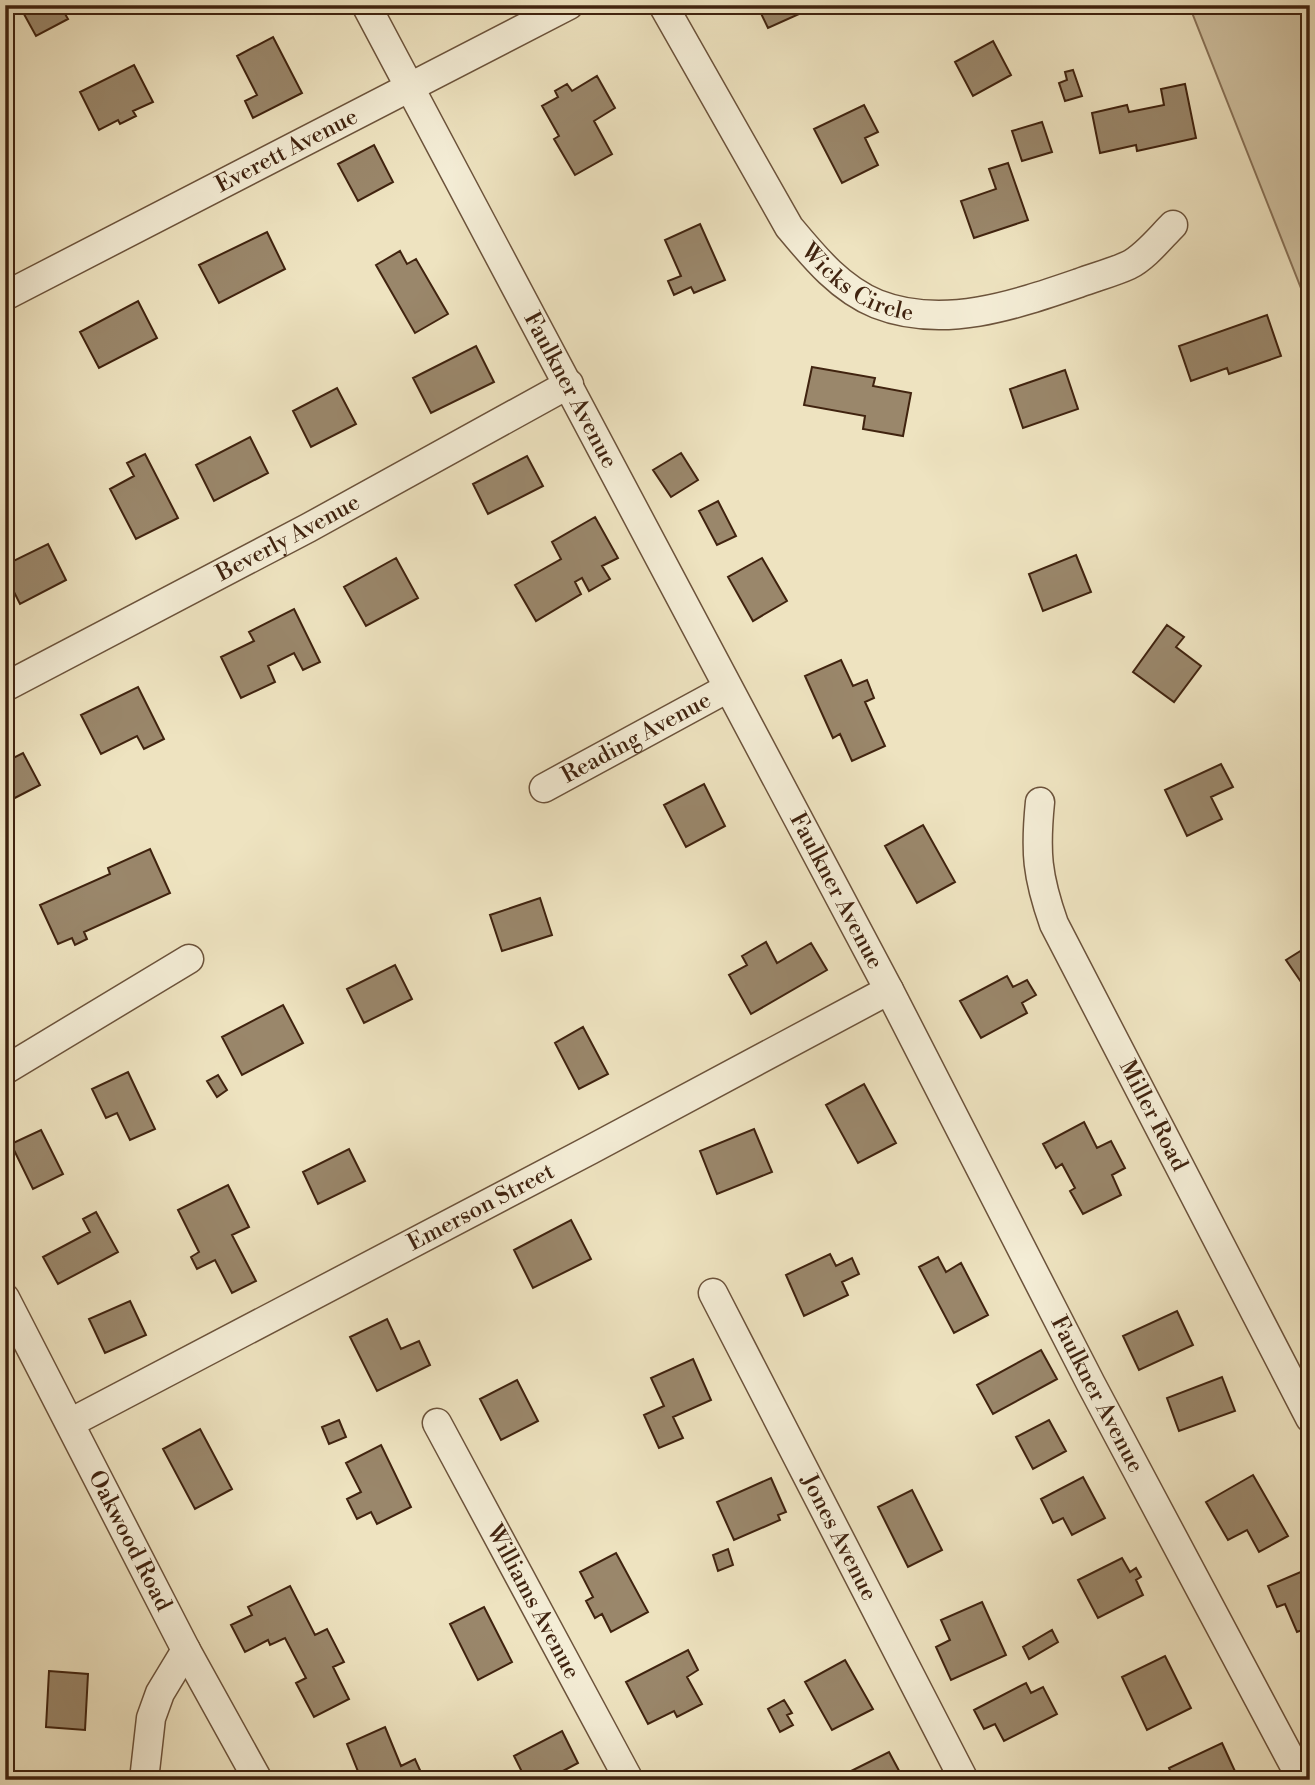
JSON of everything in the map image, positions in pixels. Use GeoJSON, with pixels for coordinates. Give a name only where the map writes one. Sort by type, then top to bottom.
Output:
{"type":"FeatureCollection","features":[{"type":"Feature","properties":{"kind":"street","name":"Faulkner Avenue"},"geometry":{"type":"LineString","coordinates":[[366,5],[889,990],[1091,1384],[1302,1780]]}},
{"type":"Feature","properties":{"kind":"street","name":"Everett Avenue"},"geometry":{"type":"LineString","coordinates":[[5,296],[569,5]]}},
{"type":"Feature","properties":{"kind":"street","name":"Wicks Circle"},"geometry":{"type":"LineString","coordinates":[[663,5],[789,227],[816,260],[845,285],[875,303],[914,315],[957,315],[1001,307],[1044,295],[1131,264],[1172,226]]}},
{"type":"Feature","properties":{"kind":"street","name":"Beverly Avenue"},"geometry":{"type":"LineString","coordinates":[[5,687],[308,528],[569,384]]}},
{"type":"Feature","properties":{"kind":"street","name":"Reading Avenue"},"geometry":{"type":"LineString","coordinates":[[544,788],[728,688]]}},
{"type":"Feature","properties":{"kind":"street","name":"Miller Road"},"geometry":{"type":"LineString","coordinates":[[1040,802],[1037,868],[1054,924],[1310,1418]]}},
{"type":"Feature","properties":{"kind":"street"},"geometry":{"type":"LineString","coordinates":[[5,1070],[189,959]]}},
{"type":"Feature","properties":{"kind":"street","name":"Emerson Street"},"geometry":{"type":"LineString","coordinates":[[70,1423],[889,990]]}},
{"type":"Feature","properties":{"kind":"street","name":"Jones Avenue"},"geometry":{"type":"LineString","coordinates":[[713,1293],[964,1780]]}},
{"type":"Feature","properties":{"kind":"street","name":"Oakwood Road"},"geometry":{"type":"LineString","coordinates":[[5,1298],[186,1650],[257,1780]]}},
{"type":"Feature","properties":{"kind":"street","name":"Williams Avenue"},"geometry":{"type":"LineString","coordinates":[[437,1423],[629,1780]]}},
{"type":"Feature","properties":{"kind":"street"},"geometry":{"type":"LineString","coordinates":[[144,1780],[150,1718],[160,1693],[186,1650]]}},
{"type":"Feature","properties":{"kind":"shaded area"},"geometry":{"type":"Polygon","coordinates":[[[1189,5],[1310,5],[1310,311],[1189,5]]]}},
{"type":"Feature","properties":{"kind":"building"},"geometry":{"type":"Polygon","coordinates":[[[19,5],[60,5],[68,19],[36,36],[19,5]]]}},
{"type":"Feature","properties":{"kind":"building"},"geometry":{"type":"Polygon","coordinates":[[[757,5],[819,5],[768,28],[757,5]]]}},
{"type":"Feature","properties":{"kind":"building"},"geometry":{"type":"Polygon","coordinates":[[[273,37],[302,93],[253,118],[245,101],[257,95],[237,56],[273,37]]]}},
{"type":"Feature","properties":{"kind":"building"},"geometry":{"type":"Polygon","coordinates":[[[993,41],[1011,75],[973,96],[955,62],[993,41]]]}},
{"type":"Feature","properties":{"kind":"building"},"geometry":{"type":"Polygon","coordinates":[[[134,65],[153,102],[133,111],[136,116],[120,124],[118,120],[99,130],[80,92],[134,65]]]}},
{"type":"Feature","properties":{"kind":"building"},"geometry":{"type":"Polygon","coordinates":[[[1073,70],[1082,96],[1065,101],[1059,83],[1067,80],[1065,72],[1073,70]]]}},
{"type":"Feature","properties":{"kind":"building"},"geometry":{"type":"Polygon","coordinates":[[[597,76],[615,108],[594,121],[612,154],[575,175],[554,139],[559,136],[542,106],[558,97],[555,91],[567,84],[572,91],[597,76]]]}},
{"type":"Feature","properties":{"kind":"building"},"geometry":{"type":"Polygon","coordinates":[[[1185,84],[1196,138],[1137,151],[1136,145],[1100,153],[1092,113],[1127,105],[1129,112],[1164,105],[1161,89],[1185,84]]]}},
{"type":"Feature","properties":{"kind":"building"},"geometry":{"type":"Polygon","coordinates":[[[864,105],[878,132],[865,138],[878,165],[842,183],[814,129],[864,105]]]}},
{"type":"Feature","properties":{"kind":"building"},"geometry":{"type":"Polygon","coordinates":[[[1042,122],[1052,152],[1022,161],[1012,131],[1042,122]]]}},
{"type":"Feature","properties":{"kind":"building"},"geometry":{"type":"Polygon","coordinates":[[[374,145],[393,182],[358,201],[338,164],[374,145]]]}},
{"type":"Feature","properties":{"kind":"building"},"geometry":{"type":"Polygon","coordinates":[[[1008,163],[1028,220],[974,238],[961,201],[996,189],[989,169],[1008,163]]]}},
{"type":"Feature","properties":{"kind":"building"},"geometry":{"type":"Polygon","coordinates":[[[700,224],[725,280],[694,293],[691,287],[674,295],[668,281],[681,276],[665,240],[700,224]]]}},
{"type":"Feature","properties":{"kind":"building"},"geometry":{"type":"Polygon","coordinates":[[[267,232],[285,269],[219,303],[199,265],[267,232]]]}},
{"type":"Feature","properties":{"kind":"building"},"geometry":{"type":"Polygon","coordinates":[[[400,251],[407,264],[416,259],[448,314],[415,333],[376,265],[400,251]]]}},
{"type":"Feature","properties":{"kind":"building"},"geometry":{"type":"Polygon","coordinates":[[[138,301],[157,338],[99,368],[80,332],[138,301]]]}},
{"type":"Feature","properties":{"kind":"building"},"geometry":{"type":"Polygon","coordinates":[[[1267,315],[1281,356],[1229,374],[1227,368],[1191,381],[1179,346],[1267,315]]]}},
{"type":"Feature","properties":{"kind":"building"},"geometry":{"type":"Polygon","coordinates":[[[476,346],[494,382],[431,413],[413,378],[476,346]]]}},
{"type":"Feature","properties":{"kind":"building"},"geometry":{"type":"Polygon","coordinates":[[[812,367],[875,378],[873,386],[911,393],[903,436],[863,429],[865,416],[804,405],[812,367]]]}},
{"type":"Feature","properties":{"kind":"building"},"geometry":{"type":"Polygon","coordinates":[[[1065,370],[1078,409],[1023,428],[1010,389],[1065,370]]]}},
{"type":"Feature","properties":{"kind":"building"},"geometry":{"type":"Polygon","coordinates":[[[337,388],[356,424],[311,447],[293,411],[337,388]]]}},
{"type":"Feature","properties":{"kind":"building"},"geometry":{"type":"Polygon","coordinates":[[[250,437],[268,473],[214,501],[196,465],[250,437]]]}},
{"type":"Feature","properties":{"kind":"building"},"geometry":{"type":"Polygon","coordinates":[[[681,453],[698,480],[671,497],[653,470],[681,453]]]}},
{"type":"Feature","properties":{"kind":"building"},"geometry":{"type":"Polygon","coordinates":[[[145,454],[178,518],[136,539],[110,489],[134,476],[127,463],[145,454]]]}},
{"type":"Feature","properties":{"kind":"building"},"geometry":{"type":"Polygon","coordinates":[[[527,456],[543,486],[488,514],[473,484],[527,456]]]}},
{"type":"Feature","properties":{"kind":"building"},"geometry":{"type":"Polygon","coordinates":[[[718,501],[736,536],[717,545],[699,511],[718,501]]]}},
{"type":"Feature","properties":{"kind":"building"},"geometry":{"type":"Polygon","coordinates":[[[595,517],[618,558],[602,566],[610,579],[589,591],[582,578],[575,582],[581,594],[536,621],[515,585],[561,559],[552,542],[595,517]]]}},
{"type":"Feature","properties":{"kind":"building"},"geometry":{"type":"Polygon","coordinates":[[[48,544],[66,580],[20,604],[5,574],[5,565],[48,544]]]}},
{"type":"Feature","properties":{"kind":"building"},"geometry":{"type":"Polygon","coordinates":[[[1076,555],[1091,592],[1043,611],[1029,574],[1076,555]]]}},
{"type":"Feature","properties":{"kind":"building"},"geometry":{"type":"Polygon","coordinates":[[[396,558],[418,598],[366,626],[344,587],[396,558]]]}},
{"type":"Feature","properties":{"kind":"building"},"geometry":{"type":"Polygon","coordinates":[[[762,558],[787,601],[753,621],[728,577],[762,558]]]}},
{"type":"Feature","properties":{"kind":"building"},"geometry":{"type":"Polygon","coordinates":[[[294,609],[320,662],[303,670],[294,653],[268,666],[275,682],[241,698],[221,657],[254,641],[249,632],[294,609]]]}},
{"type":"Feature","properties":{"kind":"building"},"geometry":{"type":"Polygon","coordinates":[[[1167,625],[1184,637],[1176,647],[1201,666],[1174,702],[1133,672],[1167,625]]]}},
{"type":"Feature","properties":{"kind":"building"},"geometry":{"type":"Polygon","coordinates":[[[841,660],[853,686],[867,680],[874,698],[865,702],[885,746],[852,761],[840,734],[833,738],[805,676],[841,660]]]}},
{"type":"Feature","properties":{"kind":"building"},"geometry":{"type":"Polygon","coordinates":[[[138,687],[164,739],[144,749],[137,736],[101,754],[81,715],[138,687]]]}},
{"type":"Feature","properties":{"kind":"building"},"geometry":{"type":"Polygon","coordinates":[[[23,753],[40,785],[5,803],[5,762],[23,753]]]}},
{"type":"Feature","properties":{"kind":"building"},"geometry":{"type":"Polygon","coordinates":[[[1221,764],[1233,787],[1211,797],[1222,819],[1187,836],[1165,790],[1221,764]]]}},
{"type":"Feature","properties":{"kind":"building"},"geometry":{"type":"Polygon","coordinates":[[[704,784],[725,826],[686,847],[664,805],[704,784]]]}},
{"type":"Feature","properties":{"kind":"building"},"geometry":{"type":"Polygon","coordinates":[[[923,825],[955,882],[917,903],[885,846],[923,825]]]}},
{"type":"Feature","properties":{"kind":"building"},"geometry":{"type":"Polygon","coordinates":[[[150,849],[170,893],[84,932],[87,939],[75,945],[72,938],[58,944],[40,905],[110,874],[108,868],[150,849]]]}},
{"type":"Feature","properties":{"kind":"building"},"geometry":{"type":"Polygon","coordinates":[[[540,898],[552,935],[502,951],[490,915],[540,898]]]}},
{"type":"Feature","properties":{"kind":"building"},"geometry":{"type":"Polygon","coordinates":[[[766,942],[777,963],[811,943],[827,970],[751,1014],[729,975],[747,965],[742,956],[766,942]]]}},
{"type":"Feature","properties":{"kind":"building"},"geometry":{"type":"Polygon","coordinates":[[[1310,945],[1310,995],[1286,960],[1310,945]]]}},
{"type":"Feature","properties":{"kind":"building"},"geometry":{"type":"Polygon","coordinates":[[[395,965],[412,999],[364,1023],[347,989],[395,965]]]}},
{"type":"Feature","properties":{"kind":"building"},"geometry":{"type":"Polygon","coordinates":[[[1007,976],[1013,987],[1027,980],[1036,995],[1022,1003],[1027,1013],[981,1038],[960,1001],[1007,976]]]}},
{"type":"Feature","properties":{"kind":"building"},"geometry":{"type":"Polygon","coordinates":[[[283,1005],[303,1043],[242,1075],[222,1037],[283,1005]]]}},
{"type":"Feature","properties":{"kind":"building"},"geometry":{"type":"Polygon","coordinates":[[[583,1027],[608,1074],[579,1089],[555,1043],[583,1027]]]}},
{"type":"Feature","properties":{"kind":"building"},"geometry":{"type":"Polygon","coordinates":[[[128,1072],[155,1129],[130,1140],[117,1113],[106,1118],[92,1089],[128,1072]]]}},
{"type":"Feature","properties":{"kind":"building"},"geometry":{"type":"Polygon","coordinates":[[[218,1075],[227,1090],[217,1097],[207,1081],[218,1075]]]}},
{"type":"Feature","properties":{"kind":"building"},"geometry":{"type":"Polygon","coordinates":[[[864,1084],[896,1143],[858,1163],[826,1105],[864,1084]]]}},
{"type":"Feature","properties":{"kind":"building"},"geometry":{"type":"Polygon","coordinates":[[[1084,1122],[1097,1148],[1111,1141],[1125,1168],[1112,1175],[1121,1195],[1083,1214],[1070,1191],[1075,1188],[1062,1164],[1056,1168],[1043,1144],[1084,1122]]]}},
{"type":"Feature","properties":{"kind":"building"},"geometry":{"type":"Polygon","coordinates":[[[754,1129],[772,1172],[717,1194],[700,1151],[754,1129]]]}},
{"type":"Feature","properties":{"kind":"building"},"geometry":{"type":"Polygon","coordinates":[[[41,1130],[63,1174],[33,1189],[11,1144],[41,1130]]]}},
{"type":"Feature","properties":{"kind":"building"},"geometry":{"type":"Polygon","coordinates":[[[349,1149],[365,1181],[318,1204],[303,1172],[349,1149]]]}},
{"type":"Feature","properties":{"kind":"building"},"geometry":{"type":"Polygon","coordinates":[[[228,1185],[249,1227],[232,1235],[256,1281],[232,1293],[215,1260],[197,1269],[191,1257],[199,1252],[178,1210],[228,1185]]]}},
{"type":"Feature","properties":{"kind":"building"},"geometry":{"type":"Polygon","coordinates":[[[96,1212],[118,1252],[58,1284],[43,1257],[90,1232],[83,1219],[96,1212]]]}},
{"type":"Feature","properties":{"kind":"building"},"geometry":{"type":"Polygon","coordinates":[[[571,1220],[591,1259],[533,1288],[514,1250],[571,1220]]]}},
{"type":"Feature","properties":{"kind":"building"},"geometry":{"type":"Polygon","coordinates":[[[830,1254],[836,1266],[852,1258],[859,1274],[842,1282],[848,1295],[804,1316],[786,1275],[830,1254]]]}},
{"type":"Feature","properties":{"kind":"building"},"geometry":{"type":"Polygon","coordinates":[[[938,1257],[946,1272],[961,1263],[988,1315],[954,1333],[919,1267],[938,1257]]]}},
{"type":"Feature","properties":{"kind":"building"},"geometry":{"type":"Polygon","coordinates":[[[130,1301],[146,1335],[105,1353],[89,1319],[130,1301]]]}},
{"type":"Feature","properties":{"kind":"building"},"geometry":{"type":"Polygon","coordinates":[[[1177,1311],[1193,1345],[1139,1370],[1123,1336],[1177,1311]]]}},
{"type":"Feature","properties":{"kind":"building"},"geometry":{"type":"Polygon","coordinates":[[[387,1319],[401,1349],[419,1341],[430,1365],[377,1391],[350,1337],[387,1319]]]}},
{"type":"Feature","properties":{"kind":"building"},"geometry":{"type":"Polygon","coordinates":[[[1041,1350],[1057,1379],[993,1414],[977,1385],[1041,1350]]]}},
{"type":"Feature","properties":{"kind":"building"},"geometry":{"type":"Polygon","coordinates":[[[693,1359],[711,1400],[673,1417],[683,1438],[659,1448],[644,1415],[664,1406],[651,1378],[693,1359]]]}},
{"type":"Feature","properties":{"kind":"building"},"geometry":{"type":"Polygon","coordinates":[[[1222,1377],[1235,1411],[1179,1431],[1167,1398],[1222,1377]]]}},
{"type":"Feature","properties":{"kind":"building"},"geometry":{"type":"Polygon","coordinates":[[[517,1380],[538,1421],[501,1440],[480,1399],[517,1380]]]}},
{"type":"Feature","properties":{"kind":"building"},"geometry":{"type":"Polygon","coordinates":[[[339,1420],[346,1437],[329,1444],[322,1427],[339,1420]]]}},
{"type":"Feature","properties":{"kind":"building"},"geometry":{"type":"Polygon","coordinates":[[[1049,1420],[1066,1451],[1033,1469],[1016,1437],[1049,1420]]]}},
{"type":"Feature","properties":{"kind":"building"},"geometry":{"type":"Polygon","coordinates":[[[200,1429],[232,1489],[195,1509],[163,1449],[200,1429]]]}},
{"type":"Feature","properties":{"kind":"building"},"geometry":{"type":"Polygon","coordinates":[[[381,1445],[411,1507],[377,1524],[371,1512],[357,1519],[347,1499],[361,1492],[346,1463],[381,1445]]]}},
{"type":"Feature","properties":{"kind":"building"},"geometry":{"type":"Polygon","coordinates":[[[1253,1475],[1288,1536],[1259,1552],[1247,1530],[1228,1540],[1206,1502],[1253,1475]]]}},
{"type":"Feature","properties":{"kind":"building"},"geometry":{"type":"Polygon","coordinates":[[[1083,1477],[1105,1518],[1072,1535],[1063,1518],[1053,1523],[1041,1499],[1083,1477]]]}},
{"type":"Feature","properties":{"kind":"building"},"geometry":{"type":"Polygon","coordinates":[[[771,1478],[786,1512],[778,1515],[780,1520],[734,1540],[717,1502],[771,1478]]]}},
{"type":"Feature","properties":{"kind":"building"},"geometry":{"type":"Polygon","coordinates":[[[912,1490],[942,1550],[908,1567],[878,1507],[912,1490]]]}},
{"type":"Feature","properties":{"kind":"building"},"geometry":{"type":"Polygon","coordinates":[[[728,1549],[733,1565],[718,1571],[713,1555],[728,1549]]]}},
{"type":"Feature","properties":{"kind":"building"},"geometry":{"type":"Polygon","coordinates":[[[616,1553],[648,1612],[611,1632],[602,1614],[595,1618],[586,1601],[593,1597],[580,1572],[616,1553]]]}},
{"type":"Feature","properties":{"kind":"building"},"geometry":{"type":"Polygon","coordinates":[[[1122,1558],[1130,1572],[1136,1568],[1141,1577],[1136,1580],[1143,1595],[1098,1618],[1078,1580],[1122,1558]]]}},
{"type":"Feature","properties":{"kind":"building"},"geometry":{"type":"Polygon","coordinates":[[[1310,1568],[1310,1627],[1297,1632],[1285,1604],[1277,1607],[1268,1586],[1310,1568]]]}},
{"type":"Feature","properties":{"kind":"building"},"geometry":{"type":"Polygon","coordinates":[[[290,1586],[315,1635],[327,1629],[344,1662],[333,1667],[349,1699],[314,1717],[296,1683],[306,1678],[285,1638],[270,1645],[268,1640],[245,1652],[231,1625],[252,1615],[248,1607],[290,1586]]]}},
{"type":"Feature","properties":{"kind":"building"},"geometry":{"type":"Polygon","coordinates":[[[982,1602],[1006,1655],[951,1680],[936,1647],[950,1640],[941,1620],[982,1602]]]}},
{"type":"Feature","properties":{"kind":"building"},"geometry":{"type":"Polygon","coordinates":[[[484,1607],[512,1662],[478,1680],[450,1624],[484,1607]]]}},
{"type":"Feature","properties":{"kind":"building"},"geometry":{"type":"Polygon","coordinates":[[[1052,1630],[1058,1642],[1029,1659],[1023,1647],[1052,1630]]]}},
{"type":"Feature","properties":{"kind":"building"},"geometry":{"type":"Polygon","coordinates":[[[688,1650],[698,1670],[687,1677],[702,1704],[677,1717],[674,1711],[648,1724],[626,1682],[688,1650]]]}},
{"type":"Feature","properties":{"kind":"building"},"geometry":{"type":"Polygon","coordinates":[[[1165,1656],[1191,1708],[1147,1730],[1122,1677],[1165,1656]]]}},
{"type":"Feature","properties":{"kind":"building"},"geometry":{"type":"Polygon","coordinates":[[[845,1660],[873,1709],[832,1730],[805,1682],[845,1660]]]}},
{"type":"Feature","properties":{"kind":"building"},"geometry":{"type":"Polygon","coordinates":[[[49,1671],[88,1674],[85,1730],[46,1727],[49,1671]]]}},
{"type":"Feature","properties":{"kind":"building"},"geometry":{"type":"Polygon","coordinates":[[[1026,1683],[1031,1693],[1043,1687],[1057,1714],[1004,1741],[995,1724],[984,1729],[974,1710],[1026,1683]]]}},
{"type":"Feature","properties":{"kind":"building"},"geometry":{"type":"Polygon","coordinates":[[[784,1700],[792,1713],[787,1715],[793,1725],[780,1732],[768,1709],[784,1700]]]}},
{"type":"Feature","properties":{"kind":"building"},"geometry":{"type":"Polygon","coordinates":[[[385,1727],[401,1766],[415,1759],[424,1779],[352,1780],[351,1777],[359,1774],[347,1744],[385,1727]]]}},
{"type":"Feature","properties":{"kind":"building"},"geometry":{"type":"Polygon","coordinates":[[[562,1731],[578,1763],[546,1780],[526,1780],[514,1756],[562,1731]]]}},
{"type":"Feature","properties":{"kind":"building"},"geometry":{"type":"Polygon","coordinates":[[[1222,1743],[1239,1780],[1174,1780],[1169,1768],[1222,1743]]]}},
{"type":"Feature","properties":{"kind":"building"},"geometry":{"type":"Polygon","coordinates":[[[889,1752],[904,1780],[848,1780],[845,1774],[889,1752]]]}}]}
